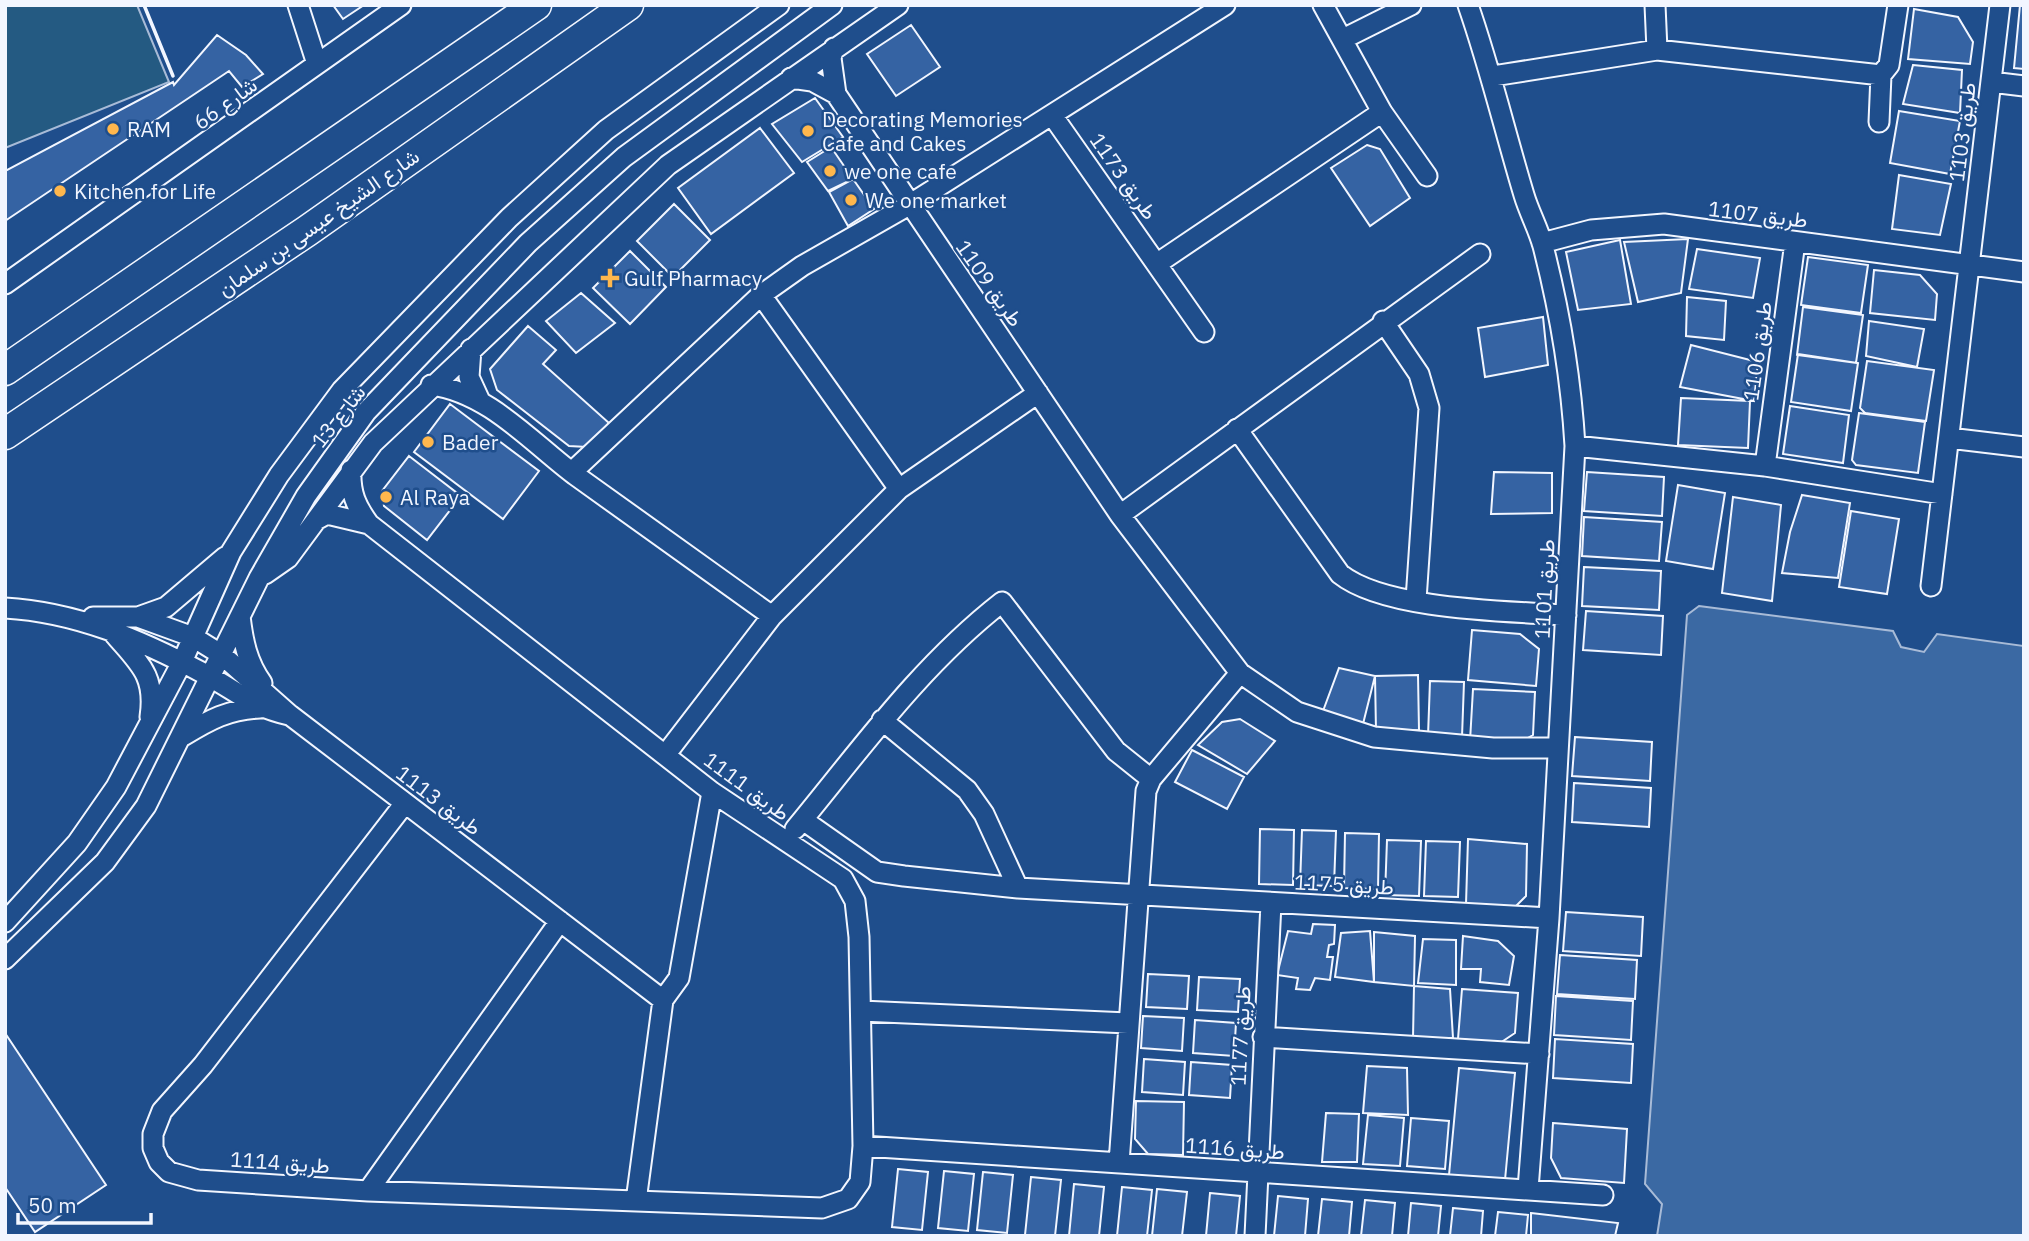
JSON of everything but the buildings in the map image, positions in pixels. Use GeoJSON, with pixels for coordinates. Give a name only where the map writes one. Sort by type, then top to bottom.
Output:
{"type":"FeatureCollection","features":[{"type":"Feature","properties":{"kind":"highway"},"geometry":{"type":"LineString","coordinates":[[5,370],[536,5]]}},
{"type":"Feature","properties":{"kind":"highway","name":"شارع الشيخ عيسى بن سلمان"},"geometry":{"type":"LineString","coordinates":[[5,434],[307,231],[628,5]]}},
{"type":"Feature","properties":{"kind":"street"},"geometry":{"type":"LineString","coordinates":[[298,5],[317,64]]}},
{"type":"Feature","properties":{"kind":"street","name":"شارع 66"},"geometry":{"type":"LineString","coordinates":[[5,284],[401,5]]}},
{"type":"Feature","properties":{"kind":"street","name":"شارع 13"},"geometry":{"type":"LineString","coordinates":[[5,922],[77,843],[116,787],[182,662],[231,552],[278,475],[342,390],[509,218],[606,131],[779,5]]}},
{"type":"Feature","properties":{"kind":"street","name":"شارع 13"},"geometry":{"type":"LineString","coordinates":[[5,959],[105,862],[146,806],[212,678],[258,578],[306,496],[366,412],[528,243],[624,157],[832,5]]}},
{"type":"Feature","properties":{"kind":"street"},"geometry":{"type":"LineString","coordinates":[[258,578],[288,558],[373,443],[431,385],[668,165],[898,5]]}},
{"type":"Feature","properties":{"kind":"street"},"geometry":{"type":"LineString","coordinates":[[572,472],[761,295],[802,266],[909,205],[1225,5]]}},
{"type":"Feature","properties":{"kind":"street"},"geometry":{"type":"LineString","coordinates":[[1323,5],[1382,111],[1426,176]]}},
{"type":"Feature","properties":{"kind":"street"},"geometry":{"type":"LineString","coordinates":[[1343,39],[1411,5]]}},
{"type":"Feature","properties":{"kind":"street","name":"طريق 1101"},"geometry":{"type":"LineString","coordinates":[[1468,5],[1493,76],[1525,198],[1542,243],[1565,347],[1575,446],[1556,748],[1549,918],[1528,1189]]}},
{"type":"Feature","properties":{"kind":"street"},"geometry":{"type":"LineString","coordinates":[[1655,5],[1657,50]]}},
{"type":"Feature","properties":{"kind":"street"},"geometry":{"type":"LineString","coordinates":[[1879,122],[1881,75],[1889,65],[1898,5]]}},
{"type":"Feature","properties":{"kind":"street","name":"طريق 1103"},"geometry":{"type":"LineString","coordinates":[[1931,586],[2000,5]]}},
{"type":"Feature","properties":{"kind":"street","name":"طريق 1109"},"geometry":{"type":"LineString","coordinates":[[834,48],[831,58],[836,94],[1120,515],[1240,673],[1297,712],[1374,737],[1493,748],[1556,748]]}},
{"type":"Feature","properties":{"kind":"street"},"geometry":{"type":"LineString","coordinates":[[1493,76],[1657,50],[1881,75]]}},
{"type":"Feature","properties":{"kind":"street"},"geometry":{"type":"LineString","coordinates":[[791,78],[812,81],[836,94]]}},
{"type":"Feature","properties":{"kind":"street"},"geometry":{"type":"LineString","coordinates":[[1991,82],[2024,86]]}},
{"type":"Feature","properties":{"kind":"street"},"geometry":{"type":"LineString","coordinates":[[1158,263],[1382,111]]}},
{"type":"Feature","properties":{"kind":"street","name":"طريق 1173"},"geometry":{"type":"LineString","coordinates":[[1052,115],[1204,332]]}},
{"type":"Feature","properties":{"kind":"street","name":"طريق 1107"},"geometry":{"type":"LineString","coordinates":[[1542,243],[1591,230],[1640,224],[1969,265]]}},
{"type":"Feature","properties":{"kind":"street","name":"طريق 1106"},"geometry":{"type":"LineString","coordinates":[[1765,466],[1795,242]]}},
{"type":"Feature","properties":{"kind":"street"},"geometry":{"type":"LineString","coordinates":[[1120,515],[1383,321],[1480,254]]}},
{"type":"Feature","properties":{"kind":"street"},"geometry":{"type":"LineString","coordinates":[[1969,265],[2024,272]]}},
{"type":"Feature","properties":{"kind":"street"},"geometry":{"type":"LineString","coordinates":[[761,295],[899,489]]}},
{"type":"Feature","properties":{"kind":"street"},"geometry":{"type":"LineString","coordinates":[[1383,321],[1419,374],[1429,408],[1416,600]]}},
{"type":"Feature","properties":{"kind":"street"},"geometry":{"type":"LineString","coordinates":[[471,349],[469,377],[480,401]]}},
{"type":"Feature","properties":{"kind":"street"},"geometry":{"type":"LineString","coordinates":[[431,385],[462,392],[480,401],[572,472],[772,615]]}},
{"type":"Feature","properties":{"kind":"street"},"geometry":{"type":"LineString","coordinates":[[666,754],[772,615],[899,489],[1038,393]]}},
{"type":"Feature","properties":{"kind":"street"},"geometry":{"type":"LineString","coordinates":[[1237,429],[1339,574],[1368,592],[1491,610],[1566,615]]}},
{"type":"Feature","properties":{"kind":"street"},"geometry":{"type":"LineString","coordinates":[[1948,438],[2024,447]]}},
{"type":"Feature","properties":{"kind":"street"},"geometry":{"type":"LineString","coordinates":[[1575,446],[1765,466],[1942,494]]}},
{"type":"Feature","properties":{"kind":"street","name":"طريق 1111"},"geometry":{"type":"LineString","coordinates":[[351,470],[351,488],[358,508],[369,524],[712,792],[843,879],[855,901],[861,1011],[863,1146],[860,1182],[848,1199]]}},
{"type":"Feature","properties":{"kind":"street","name":"طريق 1111"},"geometry":{"type":"LineString","coordinates":[[316,520],[327,514],[369,524]]}},
{"type":"Feature","properties":{"kind":"street"},"geometry":{"type":"LineString","coordinates":[[5,608],[58,617],[138,617],[166,607],[231,552]]}},
{"type":"Feature","properties":{"kind":"street"},"geometry":{"type":"LineString","coordinates":[[786,841],[882,720],[944,652],[1002,602],[1116,751],[1151,779]]}},
{"type":"Feature","properties":{"kind":"street"},"geometry":{"type":"LineString","coordinates":[[182,736],[213,718],[265,702],[244,645],[240,614]]}},
{"type":"Feature","properties":{"kind":"street","name":"طريق 1113"},"geometry":{"type":"LineString","coordinates":[[58,617],[109,628],[290,715],[663,1000]]}},
{"type":"Feature","properties":{"kind":"street","name":"طريق 1113"},"geometry":{"type":"LineString","coordinates":[[138,617],[193,637],[222,655],[265,702]]}},
{"type":"Feature","properties":{"kind":"street"},"geometry":{"type":"LineString","coordinates":[[109,628],[147,677],[153,695],[149,727]]}},
{"type":"Feature","properties":{"kind":"street"},"geometry":{"type":"LineString","coordinates":[[1119,1163],[1143,803],[1151,779],[1240,673]]}},
{"type":"Feature","properties":{"kind":"street"},"geometry":{"type":"LineString","coordinates":[[882,720],[967,790],[984,814],[1018,888]]}},
{"type":"Feature","properties":{"kind":"street"},"geometry":{"type":"LineString","coordinates":[[636,1201],[663,1000],[680,978],[712,792]]}},
{"type":"Feature","properties":{"kind":"street","name":"طريق 1114"},"geometry":{"type":"LineString","coordinates":[[405,803],[203,1065],[170,1100],[153,1134],[153,1148],[159,1162],[169,1172],[183,1178],[368,1191],[822,1208],[848,1199]]}},
{"type":"Feature","properties":{"kind":"street","name":"طريق 1175"},"geometry":{"type":"LineString","coordinates":[[803,820],[877,872],[1018,888],[1549,918]]}},
{"type":"Feature","properties":{"kind":"street","name":"طريق 1177"},"geometry":{"type":"LineString","coordinates":[[1255,1236],[1271,903]]}},
{"type":"Feature","properties":{"kind":"street"},"geometry":{"type":"LineString","coordinates":[[368,1191],[560,921]]}},
{"type":"Feature","properties":{"kind":"street"},"geometry":{"type":"LineString","coordinates":[[861,1011],[1128,1023]]}},
{"type":"Feature","properties":{"kind":"street"},"geometry":{"type":"LineString","coordinates":[[1263,1037],[1539,1054]]}},
{"type":"Feature","properties":{"kind":"street","name":"طريق 1116"},"geometry":{"type":"LineString","coordinates":[[863,1146],[1603,1195]]}},
{"type":"Feature","properties":{"kind":"shaded area"},"geometry":{"type":"Polygon","coordinates":[[[5,5],[137,5],[169,82],[5,148],[5,5]]]}},
{"type":"Feature","properties":{"kind":"shaded area"},"geometry":{"type":"Polygon","coordinates":[[[1699,606],[1893,631],[1901,647],[1924,652],[1937,634],[2024,646],[2024,1236],[1657,1236],[1662,1204],[1645,1184],[1687,615],[1699,606]]]}},
{"type":"Feature","properties":{"kind":"wall"},"geometry":{"type":"LineString","coordinates":[[144,5],[173,76]]}},
{"type":"Feature","properties":{"kind":"place","name":"RAM"},"geometry":{"type":"Point","coordinates":[113,129]}},
{"type":"Feature","properties":{"kind":"place","name":"Decorating Memories Cafe and Cakes"},"geometry":{"type":"Point","coordinates":[808,131]}},
{"type":"Feature","properties":{"kind":"place","name":"we one cafe"},"geometry":{"type":"Point","coordinates":[830,171]}},
{"type":"Feature","properties":{"kind":"place","name":"Kitchen for Life"},"geometry":{"type":"Point","coordinates":[60,191]}},
{"type":"Feature","properties":{"kind":"place","name":"We one market"},"geometry":{"type":"Point","coordinates":[851,200]}},
{"type":"Feature","properties":{"kind":"place","name":"Gulf Pharmacy"},"geometry":{"type":"Point","coordinates":[610,278]}},
{"type":"Feature","properties":{"kind":"place","name":"Bader"},"geometry":{"type":"Point","coordinates":[428,442]}},
{"type":"Feature","properties":{"kind":"place","name":"Al Raya"},"geometry":{"type":"Point","coordinates":[386,497]}}]}
